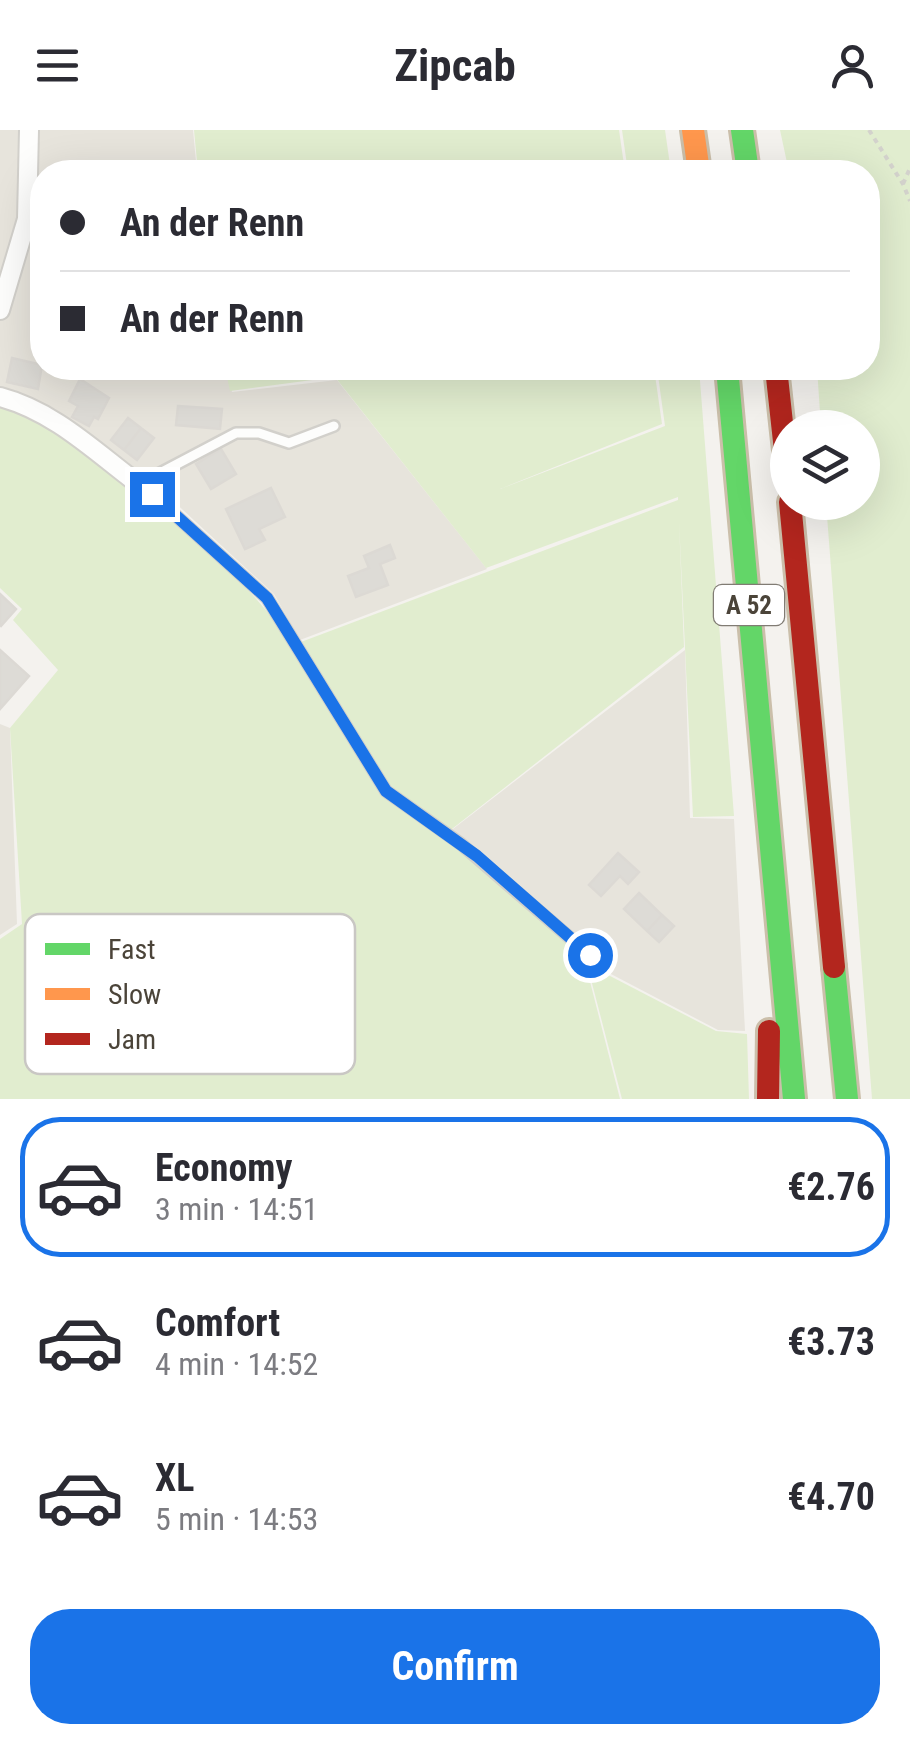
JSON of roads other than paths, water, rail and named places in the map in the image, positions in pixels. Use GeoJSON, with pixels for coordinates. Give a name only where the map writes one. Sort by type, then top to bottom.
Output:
{"type":"FeatureCollection","features":[{"type":"Feature","properties":{"kind":"highway"},"geometry":{"type":"LineString","coordinates":[[693,130],[697,160]]}},
{"type":"Feature","properties":{"kind":"highway"},"geometry":{"type":"LineString","coordinates":[[742,130],[746,160]]}},
{"type":"Feature","properties":{"kind":"highway","name":"A 52"},"geometry":{"type":"LineString","coordinates":[[727,380],[794,1099]]}},
{"type":"Feature","properties":{"kind":"highway"},"geometry":{"type":"LineString","coordinates":[[777,380],[781,410]]}},
{"type":"Feature","properties":{"kind":"highway","name":"A 52"},"geometry":{"type":"LineString","coordinates":[[792,520],[847,1099]]}},
{"type":"Feature","properties":{"kind":"highway"},"geometry":{"type":"LineString","coordinates":[[768,1099],[771,842]]}},
{"type":"Feature","properties":{"kind":"street"},"geometry":{"type":"LineString","coordinates":[[2,302],[27,218],[29,130]]}},
{"type":"Feature","properties":{"kind":"street"},"geometry":{"type":"LineString","coordinates":[[0,397],[26,404],[58,421],[145,489]]}},
{"type":"Feature","properties":{"kind":"lane"},"geometry":{"type":"LineString","coordinates":[[334,426],[290,442],[258,433],[236,434],[145,489],[267,598],[386,791],[472,852],[590,955]]}}]}
